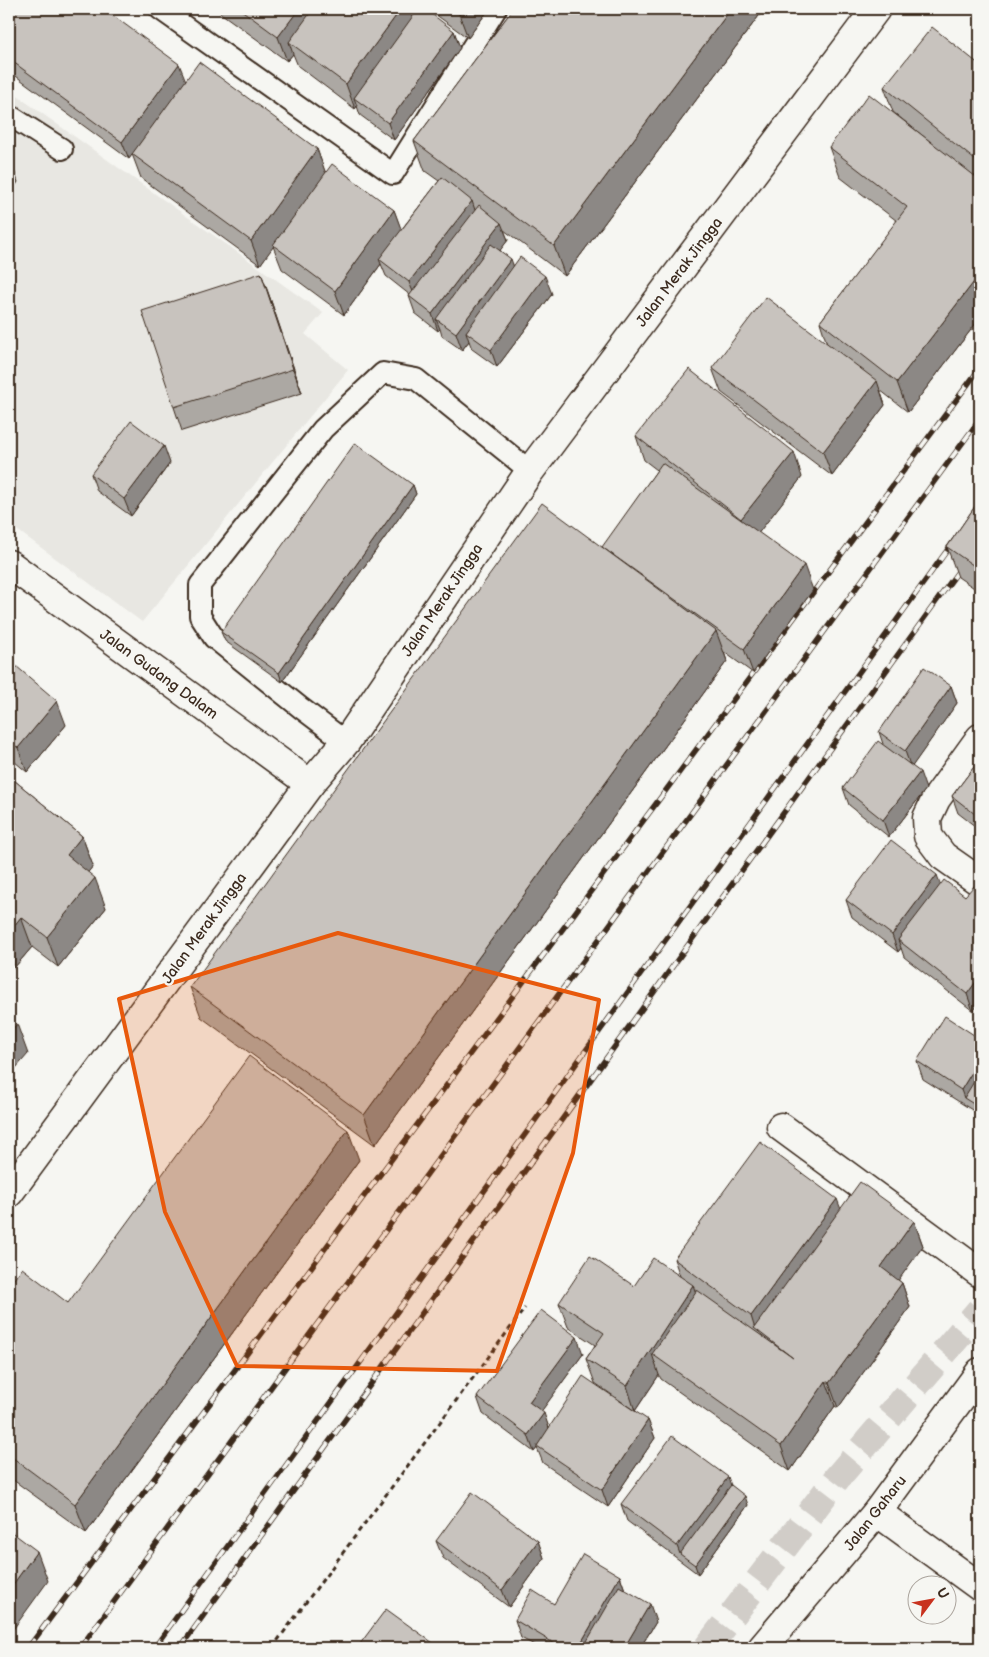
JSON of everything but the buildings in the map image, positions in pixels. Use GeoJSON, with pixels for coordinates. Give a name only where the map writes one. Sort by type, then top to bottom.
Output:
{"type":"FeatureCollection","features":[{"type":"Feature","properties":{"kind":"main road","name":"Jalan Merak Jingga"},"geometry":{"type":"LineString","coordinates":[[9,1192],[310,784],[346,742],[530,471],[876,9]]}},
{"type":"Feature","properties":{"kind":"main road","name":"Jalan Gudang Dalam"},"geometry":{"type":"LineString","coordinates":[[9,564],[310,784]]}},
{"type":"Feature","properties":{"kind":"main road"},"geometry":{"type":"LineString","coordinates":[[980,738],[936,799],[927,818],[928,836],[943,856],[980,882]]}},
{"type":"Feature","properties":{"kind":"main road"},"geometry":{"type":"LineString","coordinates":[[781,1127],[980,1273]]}},
{"type":"Feature","properties":{"kind":"main road","name":"Jalan Gaharu"},"geometry":{"type":"LineString","coordinates":[[762,1648],[878,1512],[980,1372]]}},
{"type":"Feature","properties":{"kind":"main road"},"geometry":{"type":"LineString","coordinates":[[878,1512],[980,1588]]}},
{"type":"Feature","properties":{"kind":"lane"},"geometry":{"type":"LineString","coordinates":[[160,9],[393,174],[496,9]]}},
{"type":"Feature","properties":{"kind":"lane"},"geometry":{"type":"LineString","coordinates":[[9,115],[62,149]]}},
{"type":"Feature","properties":{"kind":"lane"},"geometry":{"type":"LineString","coordinates":[[346,742],[214,638],[200,616],[200,585],[323,429],[383,373],[416,379],[530,471]]}},
{"type":"Feature","properties":{"kind":"path"},"geometry":{"type":"LineString","coordinates":[[272,1648],[525,1308]]}},
{"type":"Feature","properties":{"kind":"highlighted area"},"geometry":{"type":"Polygon","coordinates":[[[338,933],[599,1000],[573,1153],[497,1371],[237,1366],[165,1212],[119,999],[338,933]]]}},
{"type":"Feature","properties":{"kind":"shaded area"},"geometry":{"type":"Polygon","coordinates":[[[9,90],[323,313],[305,334],[348,370],[142,622],[9,524],[9,90]]]}},
{"type":"Feature","properties":{"kind":"tunnel"},"geometry":{"type":"LineString","coordinates":[[707,1648],[837,1478],[980,1310]]}},
{"type":"Feature","properties":{"kind":"railway"},"geometry":{"type":"LineString","coordinates":[[28,1648],[980,368]]}},
{"type":"Feature","properties":{"kind":"railway"},"geometry":{"type":"LineString","coordinates":[[80,1648],[980,419]]}},
{"type":"Feature","properties":{"kind":"railway"},"geometry":{"type":"LineString","coordinates":[[154,1648],[956,538]]}},
{"type":"Feature","properties":{"kind":"railway"},"geometry":{"type":"LineString","coordinates":[[180,1648],[980,541]]}}]}
